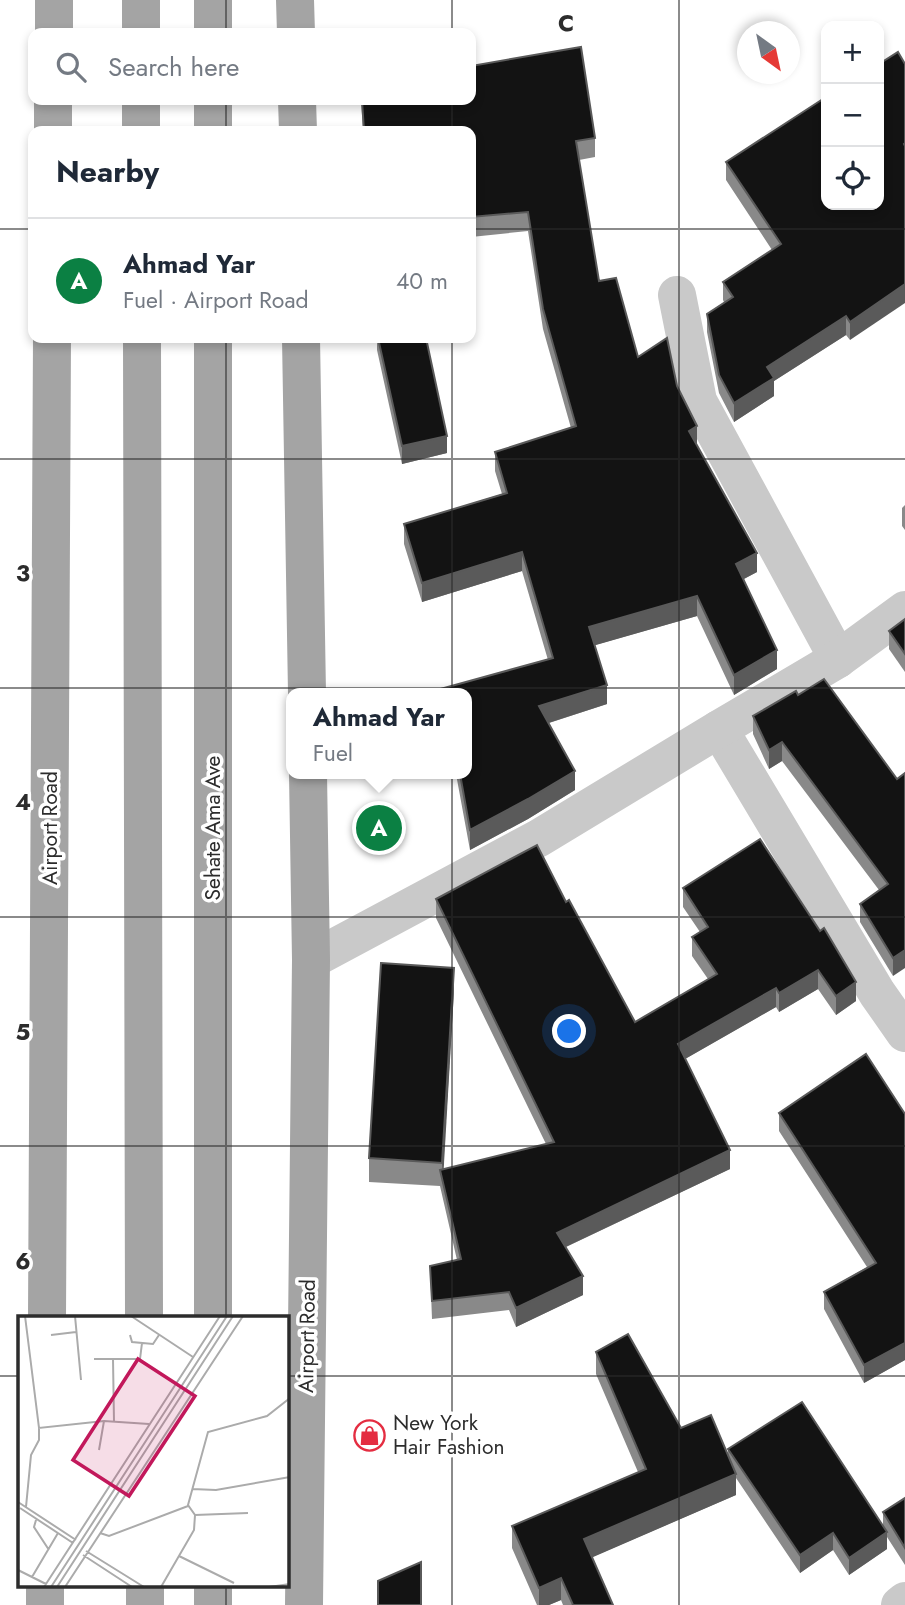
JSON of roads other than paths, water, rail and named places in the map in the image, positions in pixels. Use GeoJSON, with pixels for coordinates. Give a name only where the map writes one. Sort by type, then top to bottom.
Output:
{"type":"FeatureCollection","features":[{"type":"Feature","properties":{"kind":"main road"},"geometry":{"type":"LineString","coordinates":[[54,0],[54,28]]}},
{"type":"Feature","properties":{"kind":"main road"},"geometry":{"type":"LineString","coordinates":[[141,0],[141,28]]}},
{"type":"Feature","properties":{"kind":"main road"},"geometry":{"type":"LineString","coordinates":[[214,0],[214,28]]}},
{"type":"Feature","properties":{"kind":"main road"},"geometry":{"type":"LineString","coordinates":[[295,0],[296,28]]}},
{"type":"Feature","properties":{"kind":"main road"},"geometry":{"type":"LineString","coordinates":[[53,105],[53,126]]}},
{"type":"Feature","properties":{"kind":"main road"},"geometry":{"type":"LineString","coordinates":[[141,105],[141,126]]}},
{"type":"Feature","properties":{"kind":"main road"},"geometry":{"type":"LineString","coordinates":[[214,105],[214,126]]}},
{"type":"Feature","properties":{"kind":"main road"},"geometry":{"type":"LineString","coordinates":[[297,105],[298,126]]}},
{"type":"Feature","properties":{"kind":"main road","name":"Airport Road"},"geometry":{"type":"LineString","coordinates":[[47,1316],[52,343]]}},
{"type":"Feature","properties":{"kind":"main road"},"geometry":{"type":"LineString","coordinates":[[142,343],[144,1316]]}},
{"type":"Feature","properties":{"kind":"main road","name":"Sehate Ama Ave"},"geometry":{"type":"LineString","coordinates":[[213,343],[213,1316]]}},
{"type":"Feature","properties":{"kind":"main road"},"geometry":{"type":"LineString","coordinates":[[302,343],[307,688]]}},
{"type":"Feature","properties":{"kind":"main road","name":"Airport Road"},"geometry":{"type":"LineString","coordinates":[[304,1605],[311,960],[308,779]]}},
{"type":"Feature","properties":{"kind":"street"},"geometry":{"type":"LineString","coordinates":[[677,295],[698,401],[838,659]]}},
{"type":"Feature","properties":{"kind":"street"},"geometry":{"type":"LineString","coordinates":[[311,960],[539,838],[838,659],[905,610]]}},
{"type":"Feature","properties":{"kind":"street"},"geometry":{"type":"LineString","coordinates":[[719,729],[877,993],[905,1033]]}},
{"type":"Feature","properties":{"kind":"street"},"geometry":{"type":"LineString","coordinates":[[900,1605],[905,1601]]}},
{"type":"Feature","properties":{"kind":"place","name":"Ahmad Yar"},"geometry":{"type":"Point","coordinates":[379,828]}},
{"type":"Feature","properties":{"kind":"place","name":"New York Hair Fashion"},"geometry":{"type":"Point","coordinates":[370,1435]}}]}
